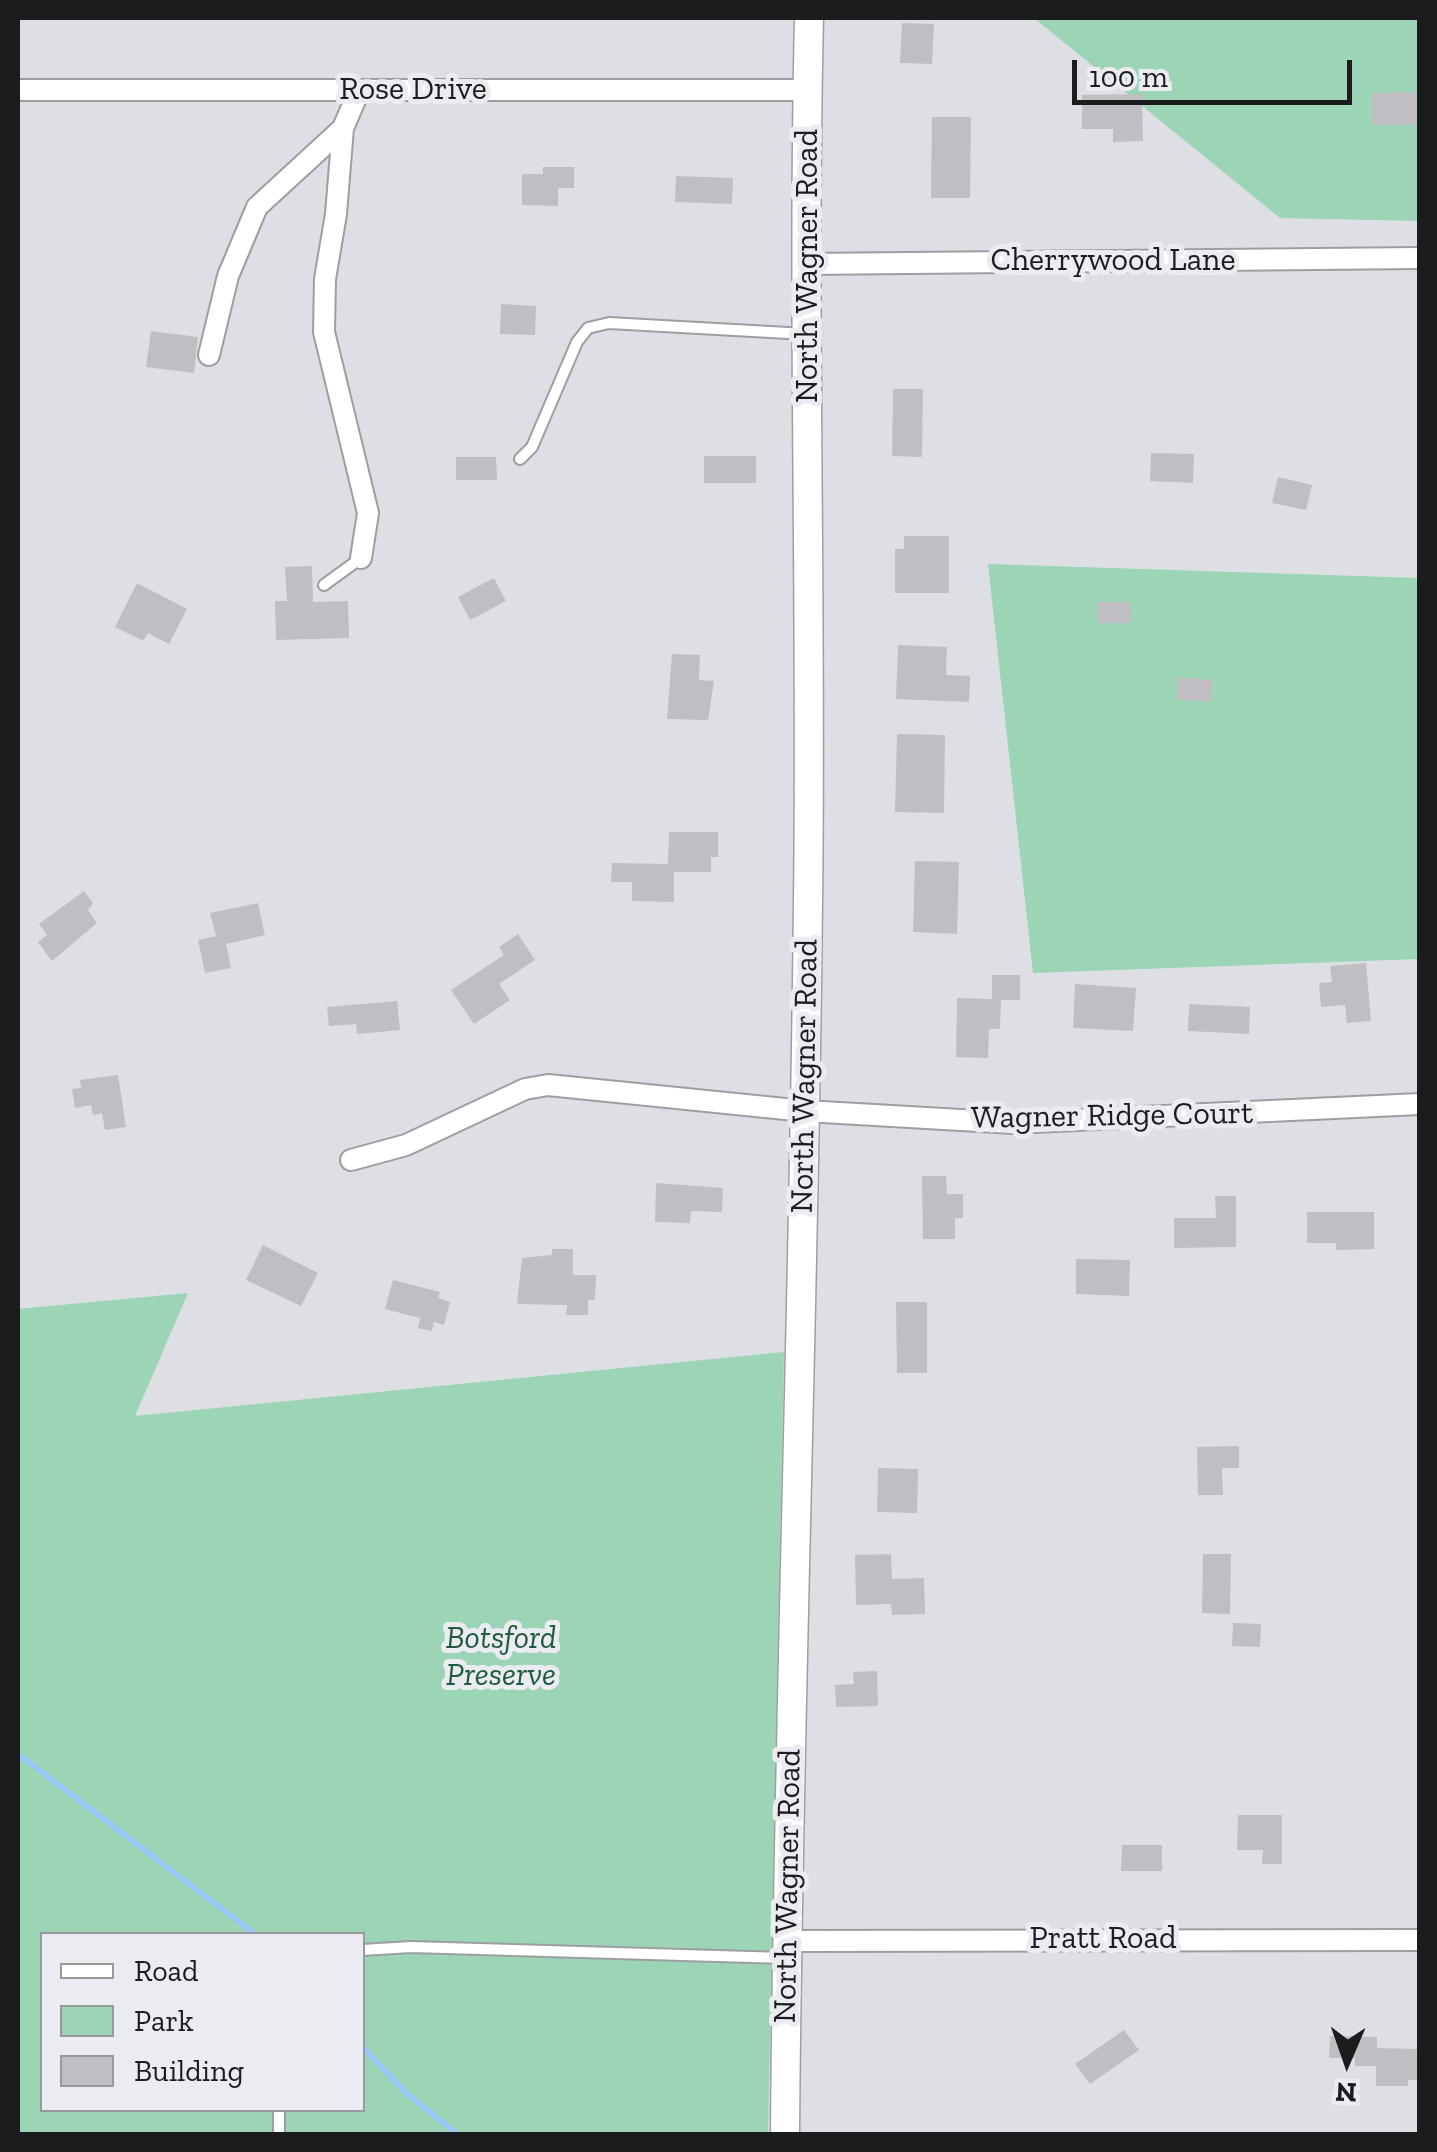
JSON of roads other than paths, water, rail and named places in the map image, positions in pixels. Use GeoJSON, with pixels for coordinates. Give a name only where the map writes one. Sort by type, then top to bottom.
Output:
{"type":"FeatureCollection","features":[{"type":"Feature","properties":{"kind":"main road","name":"North Wagner Road"},"geometry":{"type":"LineString","coordinates":[[785,2134],[811,639],[806,264],[810,18]]}},
{"type":"Feature","properties":{"kind":"street","name":"Rose Drive"},"geometry":{"type":"LineString","coordinates":[[18,90],[808,90]]}},
{"type":"Feature","properties":{"kind":"street"},"geometry":{"type":"LineString","coordinates":[[359,91],[343,128],[336,214],[324,279],[324,332],[368,513],[361,558]]}},
{"type":"Feature","properties":{"kind":"street"},"geometry":{"type":"LineString","coordinates":[[209,355],[228,276],[257,207],[343,128]]}},
{"type":"Feature","properties":{"kind":"street","name":"Cherrywood Lane"},"geometry":{"type":"LineString","coordinates":[[806,264],[1420,258]]}},
{"type":"Feature","properties":{"kind":"street","name":"Wagner Ridge Court"},"geometry":{"type":"LineString","coordinates":[[351,1160],[406,1145],[525,1089],[548,1085],[805,1111],[1012,1123],[1420,1104]]}},
{"type":"Feature","properties":{"kind":"street","name":"Pratt Road"},"geometry":{"type":"LineString","coordinates":[[786,1949],[1420,1940]]}},
{"type":"Feature","properties":{"kind":"lane"},"geometry":{"type":"LineString","coordinates":[[520,459],[532,447],[577,342],[588,328],[609,323],[807,334]]}},
{"type":"Feature","properties":{"kind":"lane"},"geometry":{"type":"LineString","coordinates":[[324,585],[361,558]]}},
{"type":"Feature","properties":{"kind":"lane"},"geometry":{"type":"LineString","coordinates":[[365,1950],[411,1946],[786,1949]]}},
{"type":"Feature","properties":{"kind":"waterway"},"geometry":{"type":"LineString","coordinates":[[18,1754],[252,1932]]}},
{"type":"Feature","properties":{"kind":"waterway"},"geometry":{"type":"LineString","coordinates":[[365,2049],[405,2092],[457,2134]]}},
{"type":"Feature","properties":{"kind":"park label","name":"Botsford Preserve"},"geometry":{"type":"Point","coordinates":[501,1658]}}]}
